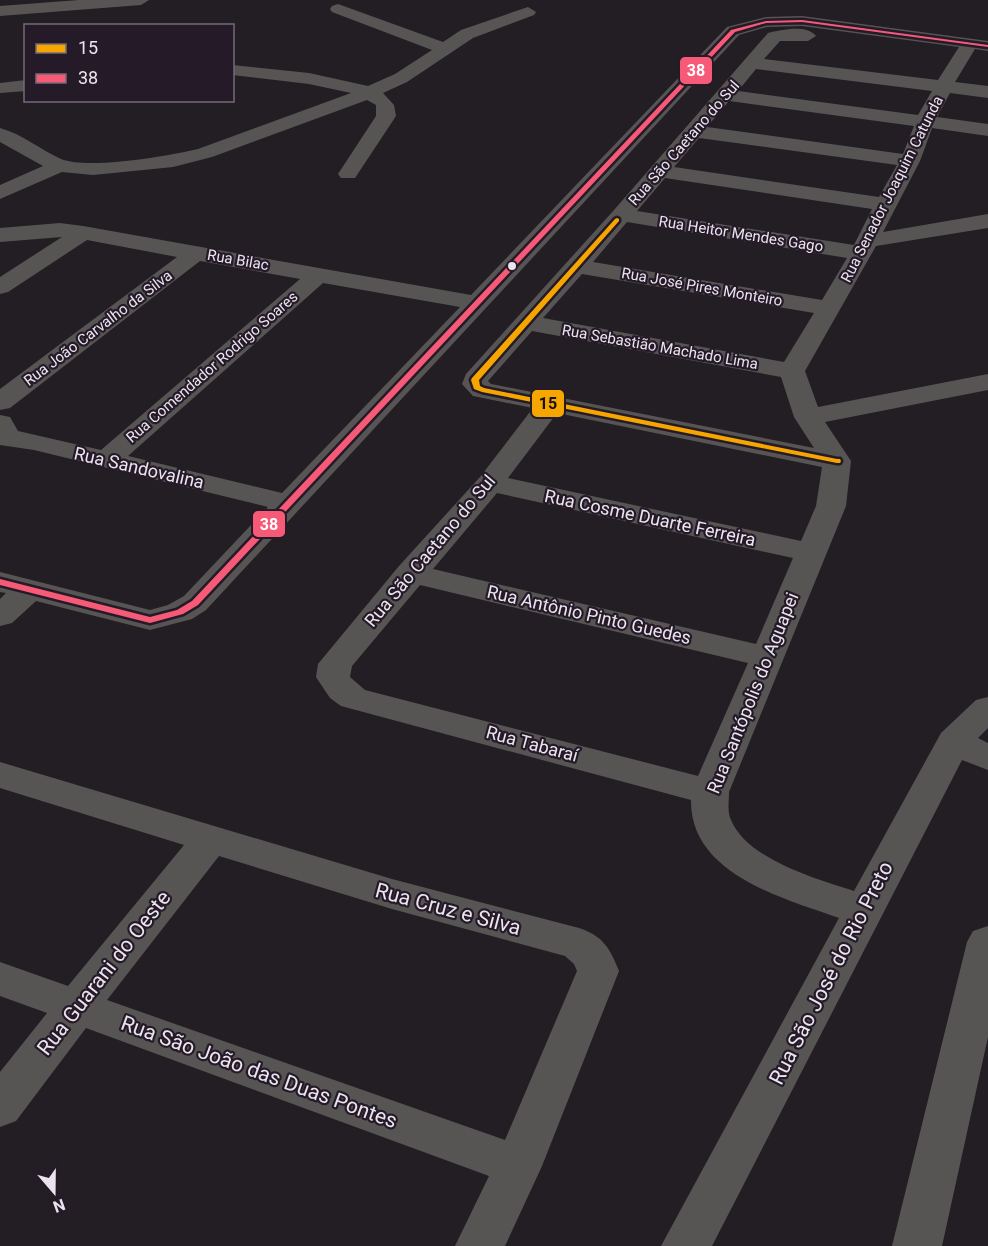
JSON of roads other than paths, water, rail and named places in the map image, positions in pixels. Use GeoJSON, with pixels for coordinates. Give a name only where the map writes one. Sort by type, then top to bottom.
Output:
{"type":"FeatureCollection","features":[{"type":"Feature","properties":{"kind":"street"},"geometry":{"type":"LineString","coordinates":[[0,11],[141,0]]}},
{"type":"Feature","properties":{"kind":"street"},"geometry":{"type":"LineString","coordinates":[[0,134],[58,166],[101,169],[173,161],[205,153],[368,93],[401,78],[477,30],[528,12],[509,3]]}},
{"type":"Feature","properties":{"kind":"street"},"geometry":{"type":"LineString","coordinates":[[338,9],[445,49]]}},
{"type":"Feature","properties":{"kind":"street","name":"Rua São Caetano do Sul"},"geometry":{"type":"LineString","coordinates":[[15,586],[150,620],[180,612],[195,603],[734,31],[766,22],[802,21],[974,48]]}},
{"type":"Feature","properties":{"kind":"street","name":"Rua São Caetano do Sul"},"geometry":{"type":"LineString","coordinates":[[353,698],[333,677],[335,664],[410,573],[490,483],[550,404],[482,390],[477,387],[475,380],[622,215],[774,37],[786,34],[974,48]]}},
{"type":"Feature","properties":{"kind":"street","name":"Rua Senador Joaquim Catunda"},"geometry":{"type":"LineString","coordinates":[[792,371],[827,309],[846,282],[885,204],[910,161],[926,122],[945,87],[974,48]]}},
{"type":"Feature","properties":{"kind":"street"},"geometry":{"type":"LineString","coordinates":[[752,63],[988,92]]}},
{"type":"Feature","properties":{"kind":"street"},"geometry":{"type":"LineString","coordinates":[[234,70],[307,78],[368,93],[386,106],[386,116],[348,174]]}},
{"type":"Feature","properties":{"kind":"street"},"geometry":{"type":"LineString","coordinates":[[0,88],[24,85]]}},
{"type":"Feature","properties":{"kind":"street"},"geometry":{"type":"LineString","coordinates":[[726,95],[988,130]]}},
{"type":"Feature","properties":{"kind":"street"},"geometry":{"type":"LineString","coordinates":[[694,131],[910,161]]}},
{"type":"Feature","properties":{"kind":"street"},"geometry":{"type":"LineString","coordinates":[[0,193],[58,166]]}},
{"type":"Feature","properties":{"kind":"street"},"geometry":{"type":"LineString","coordinates":[[658,171],[885,204]]}},
{"type":"Feature","properties":{"kind":"street","name":"Rua Heitor Mendes Gago"},"geometry":{"type":"LineString","coordinates":[[622,215],[864,247],[988,221]]}},
{"type":"Feature","properties":{"kind":"street","name":"Rua Bilac"},"geometry":{"type":"LineString","coordinates":[[0,235],[60,230],[83,233],[476,303]]}},
{"type":"Feature","properties":{"kind":"street"},"geometry":{"type":"LineString","coordinates":[[0,287],[83,233]]}},
{"type":"Feature","properties":{"kind":"street","name":"Rua João Carvalho da Silva"},"geometry":{"type":"LineString","coordinates":[[0,402],[195,253]]}},
{"type":"Feature","properties":{"kind":"street","name":"Rua José Pires Monteiro"},"geometry":{"type":"LineString","coordinates":[[576,266],[827,309]]}},
{"type":"Feature","properties":{"kind":"street","name":"Rua Comendador Rodrigo Soares"},"geometry":{"type":"LineString","coordinates":[[106,460],[318,275]]}},
{"type":"Feature","properties":{"kind":"street","name":"Rua Sebastião Machado Lima"},"geometry":{"type":"LineString","coordinates":[[528,322],[792,371]]}},
{"type":"Feature","properties":{"kind":"street"},"geometry":{"type":"LineString","coordinates":[[792,371],[808,417],[837,461]]}},
{"type":"Feature","properties":{"kind":"street"},"geometry":{"type":"LineString","coordinates":[[808,417],[988,382]]}},
{"type":"Feature","properties":{"kind":"street"},"geometry":{"type":"LineString","coordinates":[[550,404],[837,461]]}},
{"type":"Feature","properties":{"kind":"street","name":"Rua Sandovalina"},"geometry":{"type":"LineString","coordinates":[[2,434],[287,503]]}},
{"type":"Feature","properties":{"kind":"street","name":"Rua Santópolis do Aguapei"},"geometry":{"type":"LineString","coordinates":[[837,461],[831,506],[710,792],[707,807],[715,830],[733,853],[768,876],[863,910]]}},
{"type":"Feature","properties":{"kind":"street","name":"Rua Cosme Duarte Ferreira"},"geometry":{"type":"LineString","coordinates":[[490,483],[811,553]]}},
{"type":"Feature","properties":{"kind":"street","name":"Rua Antônio Pinto Guedes"},"geometry":{"type":"LineString","coordinates":[[410,573],[767,657]]}},
{"type":"Feature","properties":{"kind":"street"},"geometry":{"type":"LineString","coordinates":[[0,616],[15,586]]}},
{"type":"Feature","properties":{"kind":"street","name":"Rua Tabaraí"},"geometry":{"type":"LineString","coordinates":[[353,698],[710,792]]}},
{"type":"Feature","properties":{"kind":"street","name":"Rua São José do Rio Preto"},"geometry":{"type":"LineString","coordinates":[[686,1246],[863,910],[971,750],[988,708]]}},
{"type":"Feature","properties":{"kind":"street","name":"Rua Cruz e Silva"},"geometry":{"type":"LineString","coordinates":[[0,775],[392,894],[579,944],[592,956],[598,971],[518,1166],[480,1246]]}},
{"type":"Feature","properties":{"kind":"street","name":"Rua Guarani do Oeste"},"geometry":{"type":"LineString","coordinates":[[0,1107],[148,914],[210,840]]}},
{"type":"Feature","properties":{"kind":"street"},"geometry":{"type":"LineString","coordinates":[[917,1246],[983,986],[988,942]]}},
{"type":"Feature","properties":{"kind":"street","name":"Rua São João das Duas Pontes"},"geometry":{"type":"LineString","coordinates":[[0,979],[518,1166]]}}]}
